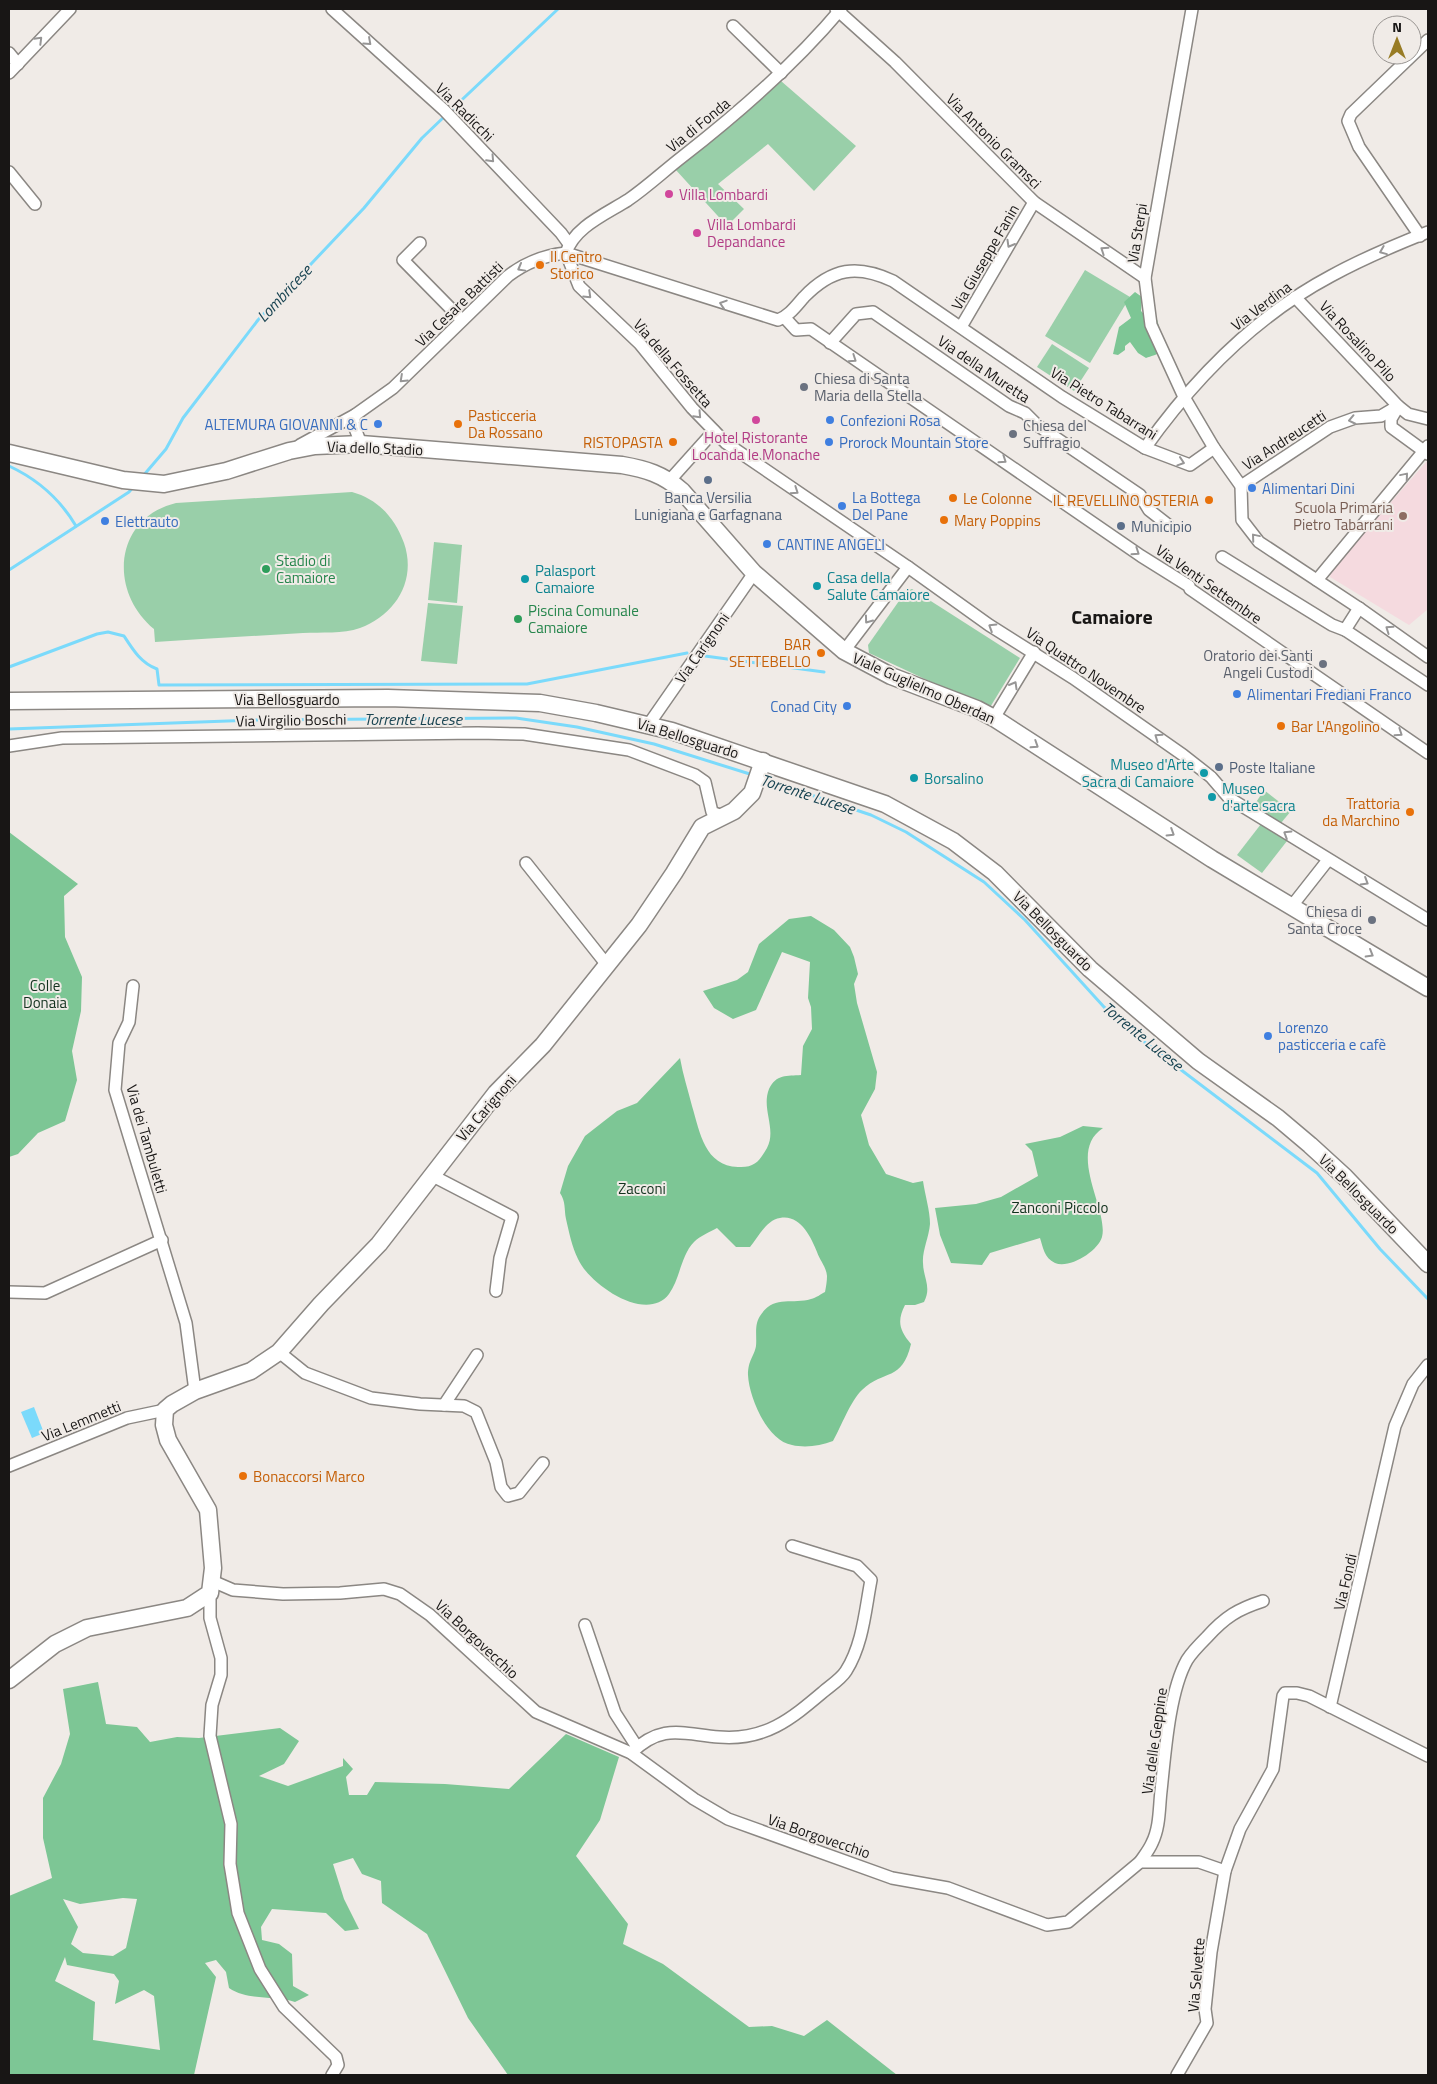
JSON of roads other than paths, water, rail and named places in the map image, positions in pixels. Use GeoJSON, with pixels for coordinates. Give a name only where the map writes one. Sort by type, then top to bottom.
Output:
{"type":"FeatureCollection","features":[{"type":"Feature","properties":{"kind":"street"},"geometry":{"type":"LineString","coordinates":[[9,73],[70,9]]}},
{"type":"Feature","properties":{"kind":"street","name":"Via Radicchi"},"geometry":{"type":"LineString","coordinates":[[332,9],[458,124],[561,233],[568,249]]}},
{"type":"Feature","properties":{"kind":"street","name":"Via Sterpi"},"geometry":{"type":"LineString","coordinates":[[1192,9],[1144,278],[1151,325],[1184,397],[1214,448]]}},
{"type":"Feature","properties":{"kind":"street","name":"Via Antonio Gramsci"},"geometry":{"type":"LineString","coordinates":[[839,10],[895,62],[1034,202],[1144,278]]}},
{"type":"Feature","properties":{"kind":"street","name":"Via di Fonda"},"geometry":{"type":"LineString","coordinates":[[568,249],[586,226],[630,198],[733,118],[782,73],[839,10]]}},
{"type":"Feature","properties":{"kind":"street"},"geometry":{"type":"LineString","coordinates":[[732,26],[782,73]]}},
{"type":"Feature","properties":{"kind":"street"},"geometry":{"type":"LineString","coordinates":[[1424,234],[1359,147],[1348,121],[1350,114],[1428,40]]}},
{"type":"Feature","properties":{"kind":"street"},"geometry":{"type":"LineString","coordinates":[[9,53],[18,64]]}},
{"type":"Feature","properties":{"kind":"street"},"geometry":{"type":"LineString","coordinates":[[9,172],[35,204]]}},
{"type":"Feature","properties":{"kind":"street","name":"Via Giuseppe Fanin"},"geometry":{"type":"LineString","coordinates":[[961,327],[1034,202]]}},
{"type":"Feature","properties":{"kind":"street","name":"Via Verdina"},"geometry":{"type":"LineString","coordinates":[[1146,448],[1184,397],[1235,344],[1296,297],[1361,260],[1424,234]]}},
{"type":"Feature","properties":{"kind":"street"},"geometry":{"type":"LineString","coordinates":[[420,243],[403,260],[462,320]]}},
{"type":"Feature","properties":{"kind":"street"},"geometry":{"type":"LineString","coordinates":[[568,249],[770,319],[778,320],[785,318]]}},
{"type":"Feature","properties":{"kind":"street","name":"Via Cesare Battisti"},"geometry":{"type":"LineString","coordinates":[[289,451],[355,415],[393,388],[462,320],[519,268],[568,249]]}},
{"type":"Feature","properties":{"kind":"street","name":"Via della Fossetta"},"geometry":{"type":"LineString","coordinates":[[568,249],[579,286],[640,344],[714,432],[726,443]]}},
{"type":"Feature","properties":{"kind":"street","name":"Via Pietro Tabarrani"},"geometry":{"type":"LineString","coordinates":[[785,318],[817,284],[834,274],[854,270],[874,272],[893,281],[1062,397],[1146,448],[1190,465],[1214,448]]}},
{"type":"Feature","properties":{"kind":"street","name":"Via Rosalino Pilo"},"geometry":{"type":"LineString","coordinates":[[1296,297],[1398,406]]}},
{"type":"Feature","properties":{"kind":"street","name":"Via della Muretta"},"geometry":{"type":"LineString","coordinates":[[830,343],[856,314],[873,312],[993,395],[1025,413],[1037,425],[1140,495],[1149,510],[1168,524]]}},
{"type":"Feature","properties":{"kind":"street","name":"Via Venti Settembre"},"geometry":{"type":"LineString","coordinates":[[785,318],[796,330],[812,329],[1141,556],[1189,586],[1190,589],[1428,753]]}},
{"type":"Feature","properties":{"kind":"street"},"geometry":{"type":"LineString","coordinates":[[1317,580],[1427,450],[1391,427],[1391,419],[1398,406],[1408,414],[1428,419]]}},
{"type":"Feature","properties":{"kind":"street","name":"Via Andreucetti"},"geometry":{"type":"LineString","coordinates":[[1241,486],[1330,427],[1355,418],[1381,416],[1398,406]]}},
{"type":"Feature","properties":{"kind":"street"},"geometry":{"type":"LineString","coordinates":[[355,415],[353,423],[361,444]]}},
{"type":"Feature","properties":{"kind":"street"},"geometry":{"type":"LineString","coordinates":[[676,485],[714,432]]}},
{"type":"Feature","properties":{"kind":"street","name":"Via Quattro Novembre"},"geometry":{"type":"LineString","coordinates":[[726,443],[908,567],[989,625],[1034,652],[1183,755],[1211,777],[1229,798],[1428,920]]}},
{"type":"Feature","properties":{"kind":"street","name":"Via dello Stadio"},"geometry":{"type":"LineString","coordinates":[[9,453],[143,484],[164,484],[226,471],[289,451],[315,446],[361,444],[622,465],[650,470],[676,485]]}},
{"type":"Feature","properties":{"kind":"street"},"geometry":{"type":"LineString","coordinates":[[1214,448],[1241,486],[1242,520],[1259,542],[1428,655]]}},
{"type":"Feature","properties":{"kind":"street","name":"Viale Guglielmo Oberdan"},"geometry":{"type":"LineString","coordinates":[[676,485],[754,573],[844,651],[892,676],[994,718],[1133,810],[1428,988]]}},
{"type":"Feature","properties":{"kind":"street"},"geometry":{"type":"LineString","coordinates":[[1222,557],[1332,625],[1345,630],[1428,685]]}},
{"type":"Feature","properties":{"kind":"street"},"geometry":{"type":"LineString","coordinates":[[844,651],[908,567]]}},
{"type":"Feature","properties":{"kind":"street","name":"Via Carignoni"},"geometry":{"type":"LineString","coordinates":[[649,724],[754,573]]}},
{"type":"Feature","properties":{"kind":"street"},"geometry":{"type":"LineString","coordinates":[[1345,630],[1359,608]]}},
{"type":"Feature","properties":{"kind":"street"},"geometry":{"type":"LineString","coordinates":[[994,718],[1034,652]]}},
{"type":"Feature","properties":{"kind":"street","name":"Via Bellosguardo"},"geometry":{"type":"LineString","coordinates":[[9,701],[489,700],[540,703],[649,724],[763,761],[885,804],[953,841],[995,873],[1090,969],[1198,1061],[1278,1118],[1310,1145],[1345,1177],[1428,1264]]}},
{"type":"Feature","properties":{"kind":"street","name":"Via Virgilio Boschi"},"geometry":{"type":"LineString","coordinates":[[9,746],[62,738],[478,733],[549,736],[629,750],[696,775],[704,782],[712,812],[722,816]]}},
{"type":"Feature","properties":{"kind":"street","name":"Via Carignoni"},"geometry":{"type":"LineString","coordinates":[[165,1410],[195,1391],[251,1371],[280,1352],[321,1304],[379,1244],[433,1176],[452,1147],[496,1093],[543,1045],[607,965],[669,881],[702,827],[734,811],[752,793],[763,761]]}},
{"type":"Feature","properties":{"kind":"street"},"geometry":{"type":"LineString","coordinates":[[1291,907],[1328,860]]}},
{"type":"Feature","properties":{"kind":"street"},"geometry":{"type":"LineString","coordinates":[[526,863],[607,965]]}},
{"type":"Feature","properties":{"kind":"street","name":"Via dei Tambuletti"},"geometry":{"type":"LineString","coordinates":[[133,986],[129,1022],[119,1043],[115,1090],[186,1323],[195,1391]]}},
{"type":"Feature","properties":{"kind":"street"},"geometry":{"type":"LineString","coordinates":[[433,1176],[512,1217],[500,1258],[496,1292]]}},
{"type":"Feature","properties":{"kind":"street"},"geometry":{"type":"LineString","coordinates":[[9,1292],[45,1293],[162,1240]]}},
{"type":"Feature","properties":{"kind":"street"},"geometry":{"type":"LineString","coordinates":[[280,1352],[305,1373],[371,1398],[464,1406],[476,1412],[496,1462],[501,1488],[508,1496],[518,1493],[543,1463]]}},
{"type":"Feature","properties":{"kind":"street"},"geometry":{"type":"LineString","coordinates":[[444,1405],[477,1355]]}},
{"type":"Feature","properties":{"kind":"street","name":"Via Fondi"},"geometry":{"type":"LineString","coordinates":[[1330,1707],[1395,1426],[1413,1384],[1428,1364]]}},
{"type":"Feature","properties":{"kind":"street"},"geometry":{"type":"LineString","coordinates":[[165,1410],[164,1425],[168,1440],[208,1510],[213,1568],[210,1587],[210,1618],[221,1658],[221,1675],[212,1705],[210,1736],[231,1824],[230,1864],[238,1913],[260,1969],[284,2007],[336,2057],[338,2065],[332,2075]]}},
{"type":"Feature","properties":{"kind":"street","name":"Via Lemmetti"},"geometry":{"type":"LineString","coordinates":[[9,1466],[127,1418],[165,1410]]}},
{"type":"Feature","properties":{"kind":"street"},"geometry":{"type":"LineString","coordinates":[[585,1624],[615,1713],[634,1750],[644,1741],[681,1731],[720,1737],[759,1734],[795,1716],[845,1673],[860,1642],[871,1580],[857,1566],[792,1546]]}},
{"type":"Feature","properties":{"kind":"street"},"geometry":{"type":"LineString","coordinates":[[9,1680],[55,1644],[87,1628],[187,1608],[210,1587]]}},
{"type":"Feature","properties":{"kind":"street","name":"Via Borgovecchio"},"geometry":{"type":"LineString","coordinates":[[210,1587],[282,1594],[340,1593],[384,1589],[400,1594],[430,1615],[536,1712],[567,1727],[634,1750],[694,1799],[728,1819],[892,1878],[948,1888],[1047,1926],[1068,1922],[1140,1862]]}},
{"type":"Feature","properties":{"kind":"street","name":"Via delle Geppine"},"geometry":{"type":"LineString","coordinates":[[1140,1862],[1152,1843],[1158,1826],[1164,1759],[1173,1702],[1177,1684],[1187,1660],[1215,1628],[1233,1612],[1263,1601]]}},
{"type":"Feature","properties":{"kind":"street"},"geometry":{"type":"LineString","coordinates":[[1140,1862],[1199,1862],[1225,1871],[1240,1828],[1273,1768],[1283,1696],[1285,1693],[1297,1693],[1330,1707],[1428,1756]]}},
{"type":"Feature","properties":{"kind":"street","name":"Via Selvette"},"geometry":{"type":"LineString","coordinates":[[1177,2075],[1207,2023],[1205,2010],[1209,1971],[1225,1871]]}},
{"type":"Feature","properties":{"kind":"water"},"geometry":{"type":"Polygon","coordinates":[[[34,1407],[44,1433],[32,1438],[21,1412],[34,1407]]]}},
{"type":"Feature","properties":{"kind":"waterway","name":"Lombricese"},"geometry":{"type":"LineString","coordinates":[[450,111],[558,9]]}},
{"type":"Feature","properties":{"kind":"waterway","name":"Lombricese"},"geometry":{"type":"LineString","coordinates":[[143,476],[166,449],[183,418],[258,320],[364,208],[422,138],[445,116]]}},
{"type":"Feature","properties":{"kind":"waterway"},"geometry":{"type":"LineString","coordinates":[[9,466],[29,477],[47,491],[63,507],[76,526]]}},
{"type":"Feature","properties":{"kind":"waterway","name":"Lombricese"},"geometry":{"type":"LineString","coordinates":[[9,570],[129,492],[134,486]]}},
{"type":"Feature","properties":{"kind":"waterway"},"geometry":{"type":"LineString","coordinates":[[9,667],[97,634],[108,632],[124,636],[142,660],[157,669],[159,685],[527,684],[687,653]]}},
{"type":"Feature","properties":{"kind":"waterway"},"geometry":{"type":"LineString","coordinates":[[705,656],[824,672]]}},
{"type":"Feature","properties":{"kind":"waterway","name":"Torrente Lucese"},"geometry":{"type":"LineString","coordinates":[[9,729],[255,720],[516,718],[577,727],[654,744],[753,775]]}},
{"type":"Feature","properties":{"kind":"waterway","name":"Torrente Lucese"},"geometry":{"type":"LineString","coordinates":[[763,779],[871,815],[906,832],[984,882],[1025,920],[1104,1007],[1143,1041],[1317,1173],[1380,1249],[1428,1299]]}},
{"type":"Feature","properties":{"kind":"place","name":"Villa Lombardi"},"geometry":{"type":"Point","coordinates":[669,194]}},
{"type":"Feature","properties":{"kind":"place","name":"Villa Lombardi Depandance"},"geometry":{"type":"Point","coordinates":[697,233]}},
{"type":"Feature","properties":{"kind":"place","name":"Il Centro Storico"},"geometry":{"type":"Point","coordinates":[540,265]}},
{"type":"Feature","properties":{"kind":"place","name":"Chiesa di Santa Maria della Stella"},"geometry":{"type":"Point","coordinates":[804,387]}},
{"type":"Feature","properties":{"kind":"place","name":"Hotel Ristorante Locanda le Monache"},"geometry":{"type":"Point","coordinates":[756,420]}},
{"type":"Feature","properties":{"kind":"place","name":"Confezioni Rosa"},"geometry":{"type":"Point","coordinates":[830,420]}},
{"type":"Feature","properties":{"kind":"place","name":"ALTEMURA GIOVANNI & C"},"geometry":{"type":"Point","coordinates":[378,424]}},
{"type":"Feature","properties":{"kind":"place","name":"Pasticceria Da Rossano"},"geometry":{"type":"Point","coordinates":[458,424]}},
{"type":"Feature","properties":{"kind":"place","name":"Chiesa del Suffragio"},"geometry":{"type":"Point","coordinates":[1013,434]}},
{"type":"Feature","properties":{"kind":"place","name":"RISTOPASTA"},"geometry":{"type":"Point","coordinates":[673,442]}},
{"type":"Feature","properties":{"kind":"place","name":"Prorock Mountain Store"},"geometry":{"type":"Point","coordinates":[829,442]}},
{"type":"Feature","properties":{"kind":"place","name":"Banca Versilia Lunigiana e Garfagnana"},"geometry":{"type":"Point","coordinates":[708,480]}},
{"type":"Feature","properties":{"kind":"place","name":"Alimentari Dini"},"geometry":{"type":"Point","coordinates":[1252,488]}},
{"type":"Feature","properties":{"kind":"place","name":"Le Colonne"},"geometry":{"type":"Point","coordinates":[953,498]}},
{"type":"Feature","properties":{"kind":"place","name":"IL REVELLINO OSTERIA"},"geometry":{"type":"Point","coordinates":[1209,500]}},
{"type":"Feature","properties":{"kind":"place","name":"La Bottega Del Pane"},"geometry":{"type":"Point","coordinates":[842,506]}},
{"type":"Feature","properties":{"kind":"place","name":"Scuola Primaria Pietro Tabarrani"},"geometry":{"type":"Point","coordinates":[1403,516]}},
{"type":"Feature","properties":{"kind":"place","name":"Mary Poppins"},"geometry":{"type":"Point","coordinates":[944,520]}},
{"type":"Feature","properties":{"kind":"place","name":"Elettrauto"},"geometry":{"type":"Point","coordinates":[105,521]}},
{"type":"Feature","properties":{"kind":"place","name":"Municipio"},"geometry":{"type":"Point","coordinates":[1121,526]}},
{"type":"Feature","properties":{"kind":"place","name":"CANTINE ANGELI"},"geometry":{"type":"Point","coordinates":[767,544]}},
{"type":"Feature","properties":{"kind":"place","name":"Stadio di Camaiore"},"geometry":{"type":"Point","coordinates":[266,569]}},
{"type":"Feature","properties":{"kind":"place","name":"Palasport Camaiore"},"geometry":{"type":"Point","coordinates":[525,579]}},
{"type":"Feature","properties":{"kind":"place","name":"Casa della Salute Camaiore"},"geometry":{"type":"Point","coordinates":[817,586]}},
{"type":"Feature","properties":{"kind":"place","name":"Piscina Comunale Camaiore"},"geometry":{"type":"Point","coordinates":[518,619]}},
{"type":"Feature","properties":{"kind":"place","name":"BAR SETTEBELLO"},"geometry":{"type":"Point","coordinates":[821,653]}},
{"type":"Feature","properties":{"kind":"place","name":"Oratorio dei Santi Angeli Custodi"},"geometry":{"type":"Point","coordinates":[1323,664]}},
{"type":"Feature","properties":{"kind":"place","name":"Alimentari Frediani Franco"},"geometry":{"type":"Point","coordinates":[1237,694]}},
{"type":"Feature","properties":{"kind":"place","name":"Conad City"},"geometry":{"type":"Point","coordinates":[847,706]}},
{"type":"Feature","properties":{"kind":"place","name":"Bar L'Angolino"},"geometry":{"type":"Point","coordinates":[1281,726]}},
{"type":"Feature","properties":{"kind":"place","name":"Poste Italiane"},"geometry":{"type":"Point","coordinates":[1219,767]}},
{"type":"Feature","properties":{"kind":"place","name":"Museo d'Arte Sacra di Camaiore"},"geometry":{"type":"Point","coordinates":[1204,773]}},
{"type":"Feature","properties":{"kind":"place","name":"Borsalino"},"geometry":{"type":"Point","coordinates":[914,778]}},
{"type":"Feature","properties":{"kind":"place","name":"Museo d'arte sacra"},"geometry":{"type":"Point","coordinates":[1212,797]}},
{"type":"Feature","properties":{"kind":"place","name":"Trattoria da Marchino"},"geometry":{"type":"Point","coordinates":[1410,812]}},
{"type":"Feature","properties":{"kind":"place","name":"Chiesa di Santa Croce"},"geometry":{"type":"Point","coordinates":[1372,920]}},
{"type":"Feature","properties":{"kind":"place","name":"Lorenzo pasticceria e cafè"},"geometry":{"type":"Point","coordinates":[1268,1036]}},
{"type":"Feature","properties":{"kind":"place","name":"Bonaccorsi Marco"},"geometry":{"type":"Point","coordinates":[243,1476]}},
{"type":"Feature","properties":{"kind":"district","name":"Camaiore"},"geometry":{"type":"Point","coordinates":[1112,616]}},
{"type":"Feature","properties":{"kind":"park label","name":"Colle Donaia"},"geometry":{"type":"Point","coordinates":[45,994]}},
{"type":"Feature","properties":{"kind":"park label","name":"Zacconi"},"geometry":{"type":"Point","coordinates":[642,1188]}},
{"type":"Feature","properties":{"kind":"park label","name":"Zanconi Piccolo"},"geometry":{"type":"Point","coordinates":[1060,1207]}}]}
